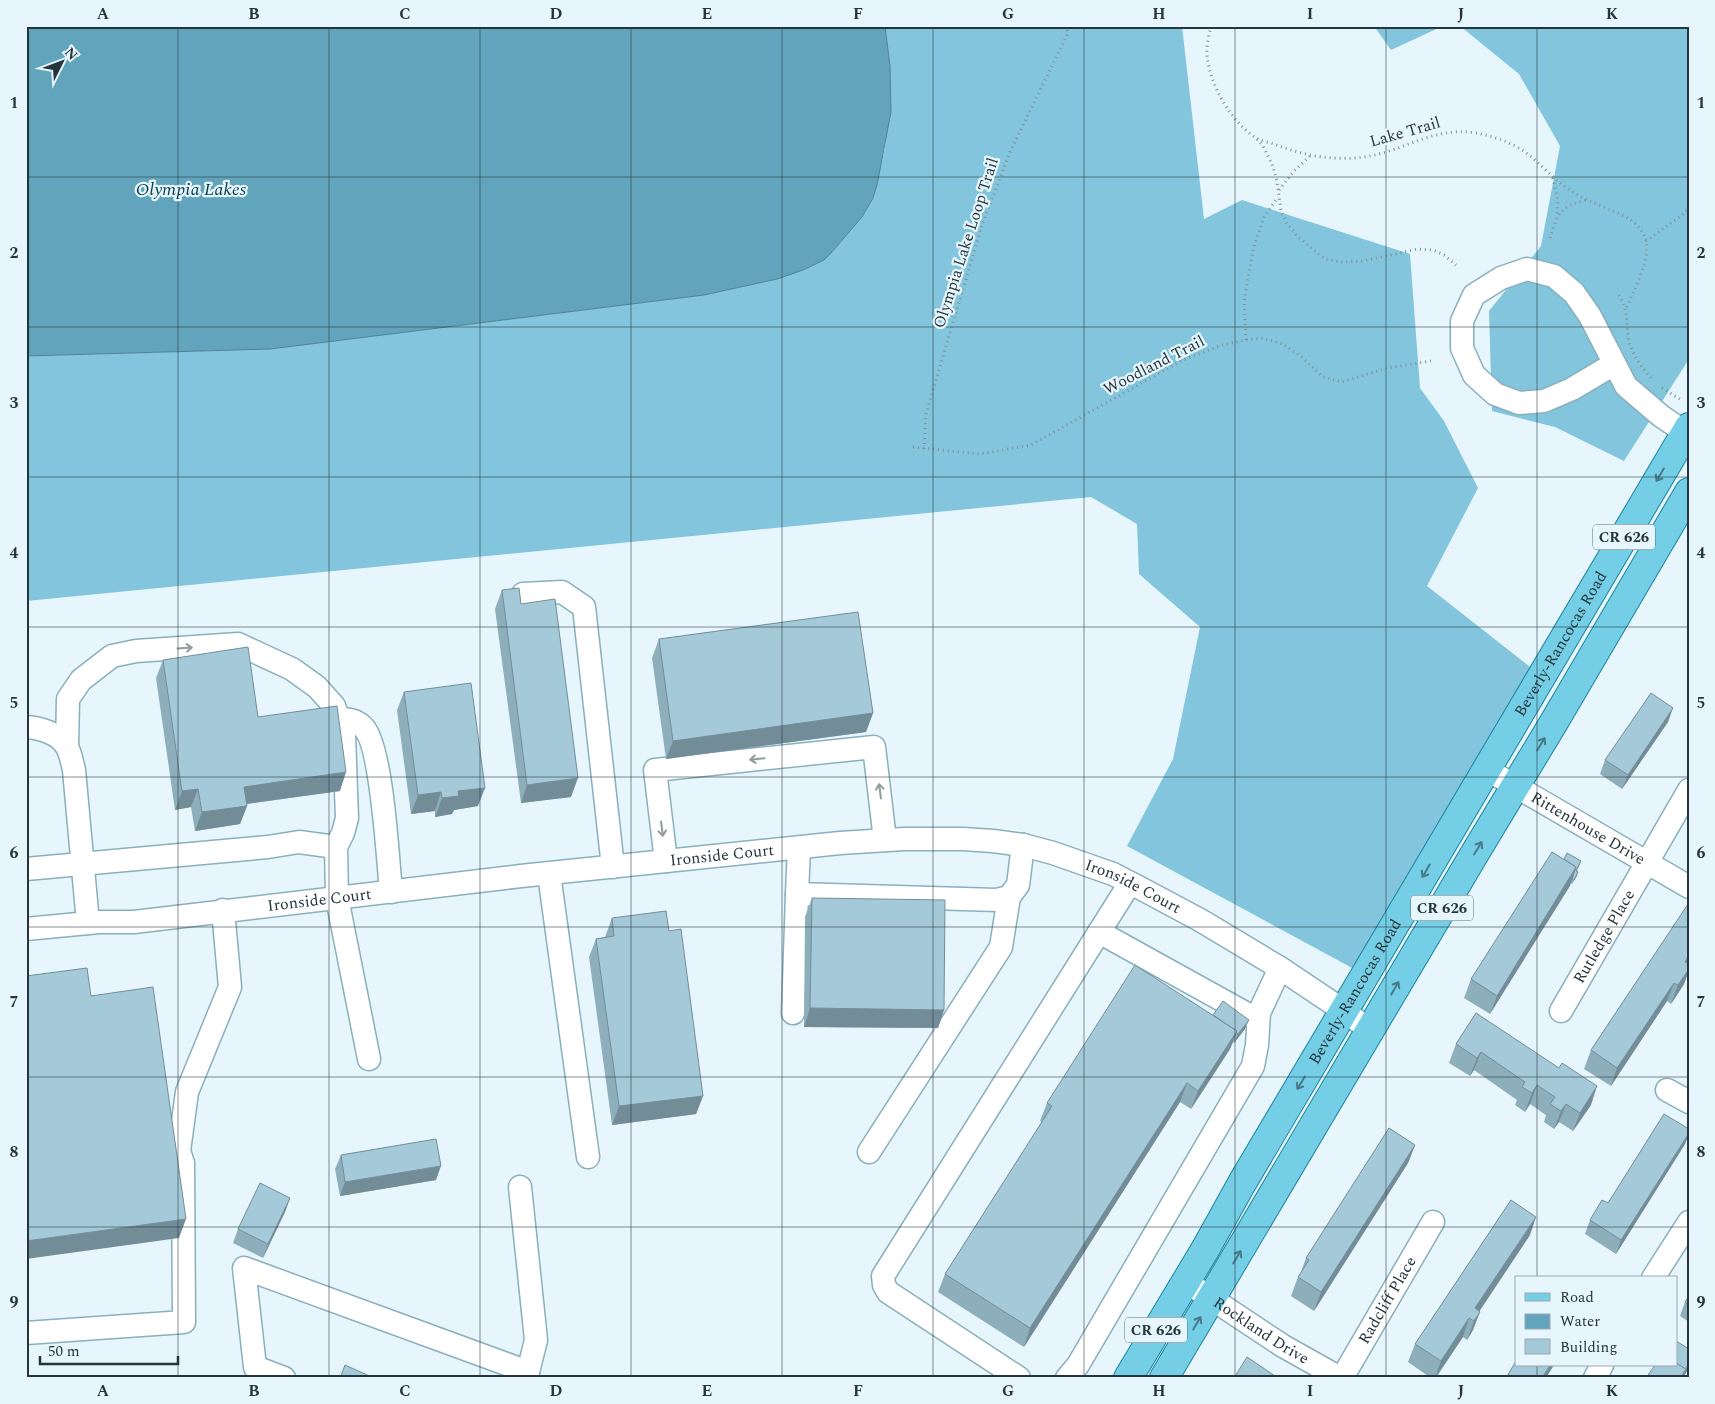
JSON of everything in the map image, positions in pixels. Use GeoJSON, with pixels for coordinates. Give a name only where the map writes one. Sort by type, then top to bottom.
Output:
{"type":"FeatureCollection","features":[{"type":"Feature","properties":{"kind":"main road","name":"Beverly-Rancocas Road"},"geometry":{"type":"LineString","coordinates":[[1128,1378],[1486,769],[1686,424]]}},
{"type":"Feature","properties":{"kind":"main road","name":"Beverly-Rancocas Road"},"geometry":{"type":"LineString","coordinates":[[1164,1378],[1689,492]]}},
{"type":"Feature","properties":{"kind":"street"},"geometry":{"type":"LineString","coordinates":[[1614,364],[1572,389],[1544,401],[1519,403],[1495,394],[1474,375],[1462,348],[1462,321],[1474,295],[1501,278],[1527,269],[1554,276],[1574,293],[1590,316],[1626,386],[1662,416],[1686,424]]}},
{"type":"Feature","properties":{"kind":"street"},"geometry":{"type":"LineString","coordinates":[[523,594],[562,592],[584,607],[613,867]]}},
{"type":"Feature","properties":{"kind":"street"},"geometry":{"type":"LineString","coordinates":[[88,923],[74,770],[67,747],[68,699],[76,686],[93,669],[112,656],[136,651],[238,644],[292,669],[317,687],[334,706],[344,735],[347,818],[343,833],[336,847],[337,898],[369,1059]]}},
{"type":"Feature","properties":{"kind":"street"},"geometry":{"type":"LineString","coordinates":[[339,719],[350,719],[364,727],[372,742],[378,765],[392,892]]}},
{"type":"Feature","properties":{"kind":"street"},"geometry":{"type":"LineString","coordinates":[[26,727],[50,732],[58,737],[67,747]]}},
{"type":"Feature","properties":{"kind":"street"},"geometry":{"type":"LineString","coordinates":[[666,861],[655,770],[874,747],[886,840]]}},
{"type":"Feature","properties":{"kind":"street","name":"Rittenhouse Drive"},"geometry":{"type":"LineString","coordinates":[[1486,769],[1689,887]]}},
{"type":"Feature","properties":{"kind":"street","name":"Rutledge Place"},"geometry":{"type":"LineString","coordinates":[[1561,1012],[1689,790]]}},
{"type":"Feature","properties":{"kind":"street","name":"Ironside Court"},"geometry":{"type":"LineString","coordinates":[[26,929],[88,923],[134,922],[224,910],[666,861],[886,840],[963,839],[993,841],[1023,845],[1053,853],[1113,874],[1200,920],[1280,968],[1371,1031]]}},
{"type":"Feature","properties":{"kind":"street"},"geometry":{"type":"LineString","coordinates":[[26,870],[268,847],[299,842],[336,847]]}},
{"type":"Feature","properties":{"kind":"street"},"geometry":{"type":"LineString","coordinates":[[869,1152],[1001,947],[1009,897],[1018,885],[1023,845]]}},
{"type":"Feature","properties":{"kind":"street"},"geometry":{"type":"LineString","coordinates":[[793,1013],[799,848]]}},
{"type":"Feature","properties":{"kind":"street"},"geometry":{"type":"LineString","coordinates":[[549,874],[588,1157]]}},
{"type":"Feature","properties":{"kind":"street"},"geometry":{"type":"LineString","coordinates":[[1019,1378],[888,1292],[884,1285],[883,1276],[1130,883]]}},
{"type":"Feature","properties":{"kind":"street"},"geometry":{"type":"LineString","coordinates":[[797,894],[997,900],[1009,897]]}},
{"type":"Feature","properties":{"kind":"street"},"geometry":{"type":"LineString","coordinates":[[26,1333],[184,1322],[183,1163],[179,1151],[186,1092],[230,987],[224,910]]}},
{"type":"Feature","properties":{"kind":"street"},"geometry":{"type":"LineString","coordinates":[[1099,932],[1258,1020]]}},
{"type":"Feature","properties":{"kind":"street"},"geometry":{"type":"LineString","coordinates":[[1067,1378],[1078,1365],[1253,1066],[1257,1045],[1259,1013],[1280,968]]}},
{"type":"Feature","properties":{"kind":"street"},"geometry":{"type":"LineString","coordinates":[[1667,1090],[1689,1102]]}},
{"type":"Feature","properties":{"kind":"street"},"geometry":{"type":"LineString","coordinates":[[284,1378],[255,1367],[244,1268],[527,1375],[536,1340],[520,1187]]}},
{"type":"Feature","properties":{"kind":"street","name":"Radcliff Place"},"geometry":{"type":"LineString","coordinates":[[1341,1378],[1434,1222]]}},
{"type":"Feature","properties":{"kind":"street"},"geometry":{"type":"LineString","coordinates":[[1655,1276],[1689,1222]]}},
{"type":"Feature","properties":{"kind":"street","name":"Rockland Drive"},"geometry":{"type":"LineString","coordinates":[[1185,1281],[1283,1346],[1341,1378]]}},
{"type":"Feature","properties":{"kind":"street"},"geometry":{"type":"LineString","coordinates":[[1595,1378],[1601,1366]]}},
{"type":"Feature","properties":{"kind":"path","name":"Olympia Lake Loop Trail"},"geometry":{"type":"LineString","coordinates":[[924,449],[926,414],[982,225],[1010,152],[1068,33],[1066,26]]}},
{"type":"Feature","properties":{"kind":"path","name":"Lake Trail"},"geometry":{"type":"LineString","coordinates":[[1211,26],[1206,54],[1215,88],[1233,116],[1263,146],[1272,164],[1277,181],[1281,211],[1286,222],[1304,242],[1325,259],[1342,262],[1363,261],[1418,249],[1433,250],[1444,255],[1456,265]]}},
{"type":"Feature","properties":{"kind":"path","name":"Lake Trail"},"geometry":{"type":"LineString","coordinates":[[1257,138],[1310,156],[1330,157],[1369,156],[1438,134],[1453,132],[1485,134],[1517,147],[1530,156],[1553,178],[1588,200],[1630,218],[1642,232],[1646,241]]}},
{"type":"Feature","properties":{"kind":"path"},"geometry":{"type":"LineString","coordinates":[[1278,191],[1294,171],[1310,156]]}},
{"type":"Feature","properties":{"kind":"path"},"geometry":{"type":"LineString","coordinates":[[1550,238],[1558,201],[1553,178]]}},
{"type":"Feature","properties":{"kind":"path"},"geometry":{"type":"LineString","coordinates":[[1246,340],[1244,301],[1254,246],[1264,217],[1279,197]]}},
{"type":"Feature","properties":{"kind":"path"},"geometry":{"type":"LineString","coordinates":[[1556,217],[1569,205],[1588,200]]}},
{"type":"Feature","properties":{"kind":"path"},"geometry":{"type":"LineString","coordinates":[[1626,309],[1644,263],[1647,251],[1646,241],[1689,208]]}},
{"type":"Feature","properties":{"kind":"path"},"geometry":{"type":"LineString","coordinates":[[1619,295],[1626,309],[1630,343],[1640,366],[1654,382]]}},
{"type":"Feature","properties":{"kind":"path","name":"Woodland Trail"},"geometry":{"type":"LineString","coordinates":[[913,448],[980,454],[1030,445],[1181,361],[1222,345],[1246,340],[1262,338],[1283,344],[1303,358],[1323,377],[1342,382],[1387,368],[1431,361]]}},
{"type":"Feature","properties":{"kind":"path"},"geometry":{"type":"LineString","coordinates":[[1659,386],[1686,424]]}},
{"type":"Feature","properties":{"kind":"shaded area"},"geometry":{"type":"Polygon","coordinates":[[[885,26],[1182,26],[1204,219],[1242,200],[1410,254],[1420,388],[1444,421],[1478,488],[1427,586],[1534,670],[1354,969],[1127,846],[1173,759],[1200,627],[1139,574],[1137,524],[1091,497],[26,601],[26,356],[270,349],[704,295],[803,270],[824,260],[831,253],[862,217],[873,198],[885,148],[890,78],[885,26]]]}},
{"type":"Feature","properties":{"kind":"shaded area"},"geometry":{"type":"Polygon","coordinates":[[[1374,26],[1443,26],[1391,50],[1374,26]]]}},
{"type":"Feature","properties":{"kind":"shaded area"},"geometry":{"type":"Polygon","coordinates":[[[1460,26],[1689,26],[1689,359],[1624,461],[1555,427],[1492,411],[1489,311],[1541,246],[1560,146],[1519,74],[1460,26]]]}},
{"type":"Feature","properties":{"kind":"water","name":"Olympia Lakes"},"geometry":{"type":"Polygon","coordinates":[[[26,26],[885,26],[890,66],[891,112],[877,185],[873,198],[862,217],[824,260],[777,279],[704,295],[270,349],[26,356],[26,26]]]}},
{"type":"Feature","properties":{"kind":"building"},"geometry":{"type":"Polygon","coordinates":[[[519,588],[521,604],[555,599],[578,778],[527,785],[502,590],[519,588]]]}},
{"type":"Feature","properties":{"kind":"building"},"geometry":{"type":"Polygon","coordinates":[[[858,612],[873,713],[673,741],[659,639],[858,612]]]}},
{"type":"Feature","properties":{"kind":"building"},"geometry":{"type":"Polygon","coordinates":[[[248,647],[258,717],[337,706],[346,772],[244,787],[247,806],[202,812],[198,789],[182,791],[163,660],[248,647]]]}},
{"type":"Feature","properties":{"kind":"building"},"geometry":{"type":"Polygon","coordinates":[[[471,683],[485,788],[458,791],[459,796],[442,798],[441,792],[418,795],[404,692],[471,683]]]}},
{"type":"Feature","properties":{"kind":"building"},"geometry":{"type":"Polygon","coordinates":[[[1651,693],[1673,708],[1628,775],[1605,760],[1651,693]]]}},
{"type":"Feature","properties":{"kind":"building"},"geometry":{"type":"Polygon","coordinates":[[[1552,852],[1576,867],[1497,996],[1471,979],[1552,852]]]}},
{"type":"Feature","properties":{"kind":"building"},"geometry":{"type":"Polygon","coordinates":[[[1567,853],[1581,861],[1574,880],[1572,879],[1576,867],[1564,859],[1567,853]]]}},
{"type":"Feature","properties":{"kind":"building"},"geometry":{"type":"Polygon","coordinates":[[[812,898],[945,900],[944,1010],[810,1008],[812,898]]]}},
{"type":"Feature","properties":{"kind":"building"},"geometry":{"type":"Polygon","coordinates":[[[1688,904],[1689,955],[1685,962],[1689,964],[1689,969],[1678,985],[1674,983],[1617,1068],[1591,1050],[1688,904]]]}},
{"type":"Feature","properties":{"kind":"building"},"geometry":{"type":"Polygon","coordinates":[[[666,911],[669,931],[681,929],[703,1096],[619,1106],[596,939],[614,936],[612,918],[666,911]]]}},
{"type":"Feature","properties":{"kind":"building"},"geometry":{"type":"Polygon","coordinates":[[[1135,965],[1237,1031],[1198,1091],[1187,1083],[1030,1328],[945,1274],[1052,1106],[1047,1103],[1135,965]]]}},
{"type":"Feature","properties":{"kind":"building"},"geometry":{"type":"Polygon","coordinates":[[[87,968],[91,996],[153,987],[186,1219],[26,1241],[26,976],[87,968]]]}},
{"type":"Feature","properties":{"kind":"building"},"geometry":{"type":"Polygon","coordinates":[[[1223,1001],[1249,1020],[1238,1034],[1237,1031],[1213,1015],[1223,1001]]]}},
{"type":"Feature","properties":{"kind":"building"},"geometry":{"type":"Polygon","coordinates":[[[1476,1013],[1559,1068],[1562,1063],[1597,1086],[1580,1113],[1566,1104],[1561,1111],[1550,1104],[1555,1097],[1537,1085],[1532,1093],[1522,1087],[1525,1082],[1481,1052],[1477,1058],[1456,1044],[1476,1013]]]}},
{"type":"Feature","properties":{"kind":"building"},"geometry":{"type":"Polygon","coordinates":[[[1664,1114],[1689,1129],[1689,1133],[1621,1240],[1590,1220],[1602,1200],[1608,1203],[1664,1114]]]}},
{"type":"Feature","properties":{"kind":"building"},"geometry":{"type":"Polygon","coordinates":[[[1389,1128],[1415,1145],[1321,1292],[1298,1277],[1309,1260],[1306,1258],[1389,1128]]]}},
{"type":"Feature","properties":{"kind":"building"},"geometry":{"type":"Polygon","coordinates":[[[436,1139],[441,1166],[345,1182],[341,1155],[436,1139]]]}},
{"type":"Feature","properties":{"kind":"building"},"geometry":{"type":"Polygon","coordinates":[[[260,1183],[290,1198],[268,1244],[238,1229],[260,1183]]]}},
{"type":"Feature","properties":{"kind":"building"},"geometry":{"type":"Polygon","coordinates":[[[1511,1200],[1536,1217],[1475,1308],[1480,1312],[1474,1321],[1469,1318],[1441,1361],[1415,1344],[1511,1200]]]}},
{"type":"Feature","properties":{"kind":"building"},"geometry":{"type":"Polygon","coordinates":[[[1689,1296],[1689,1305],[1685,1302],[1689,1296]]]}},
{"type":"Feature","properties":{"kind":"building"},"geometry":{"type":"Polygon","coordinates":[[[1678,1342],[1689,1349],[1689,1364],[1685,1369],[1678,1364],[1678,1342]]]}},
{"type":"Feature","properties":{"kind":"building"},"geometry":{"type":"Polygon","coordinates":[[[1247,1357],[1278,1378],[1234,1378],[1247,1357]]]}},
{"type":"Feature","properties":{"kind":"building"},"geometry":{"type":"Polygon","coordinates":[[[1515,1363],[1515,1366],[1549,1366],[1542,1378],[1506,1378],[1515,1363]]]}},
{"type":"Feature","properties":{"kind":"building"},"geometry":{"type":"Polygon","coordinates":[[[1678,1364],[1686,1369],[1680,1378],[1646,1378],[1654,1366],[1678,1366],[1678,1364]]]}},
{"type":"Feature","properties":{"kind":"building"},"geometry":{"type":"Polygon","coordinates":[[[345,1365],[374,1378],[340,1378],[345,1365]]]}}]}
